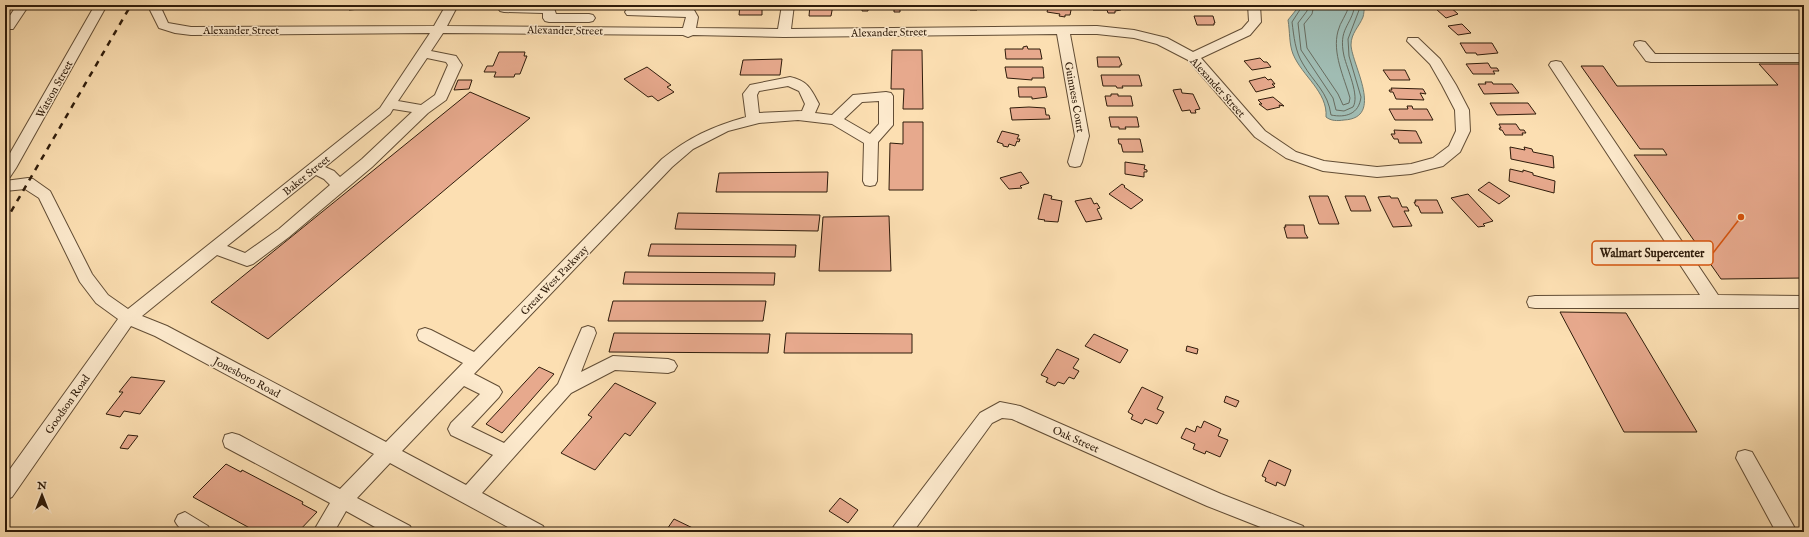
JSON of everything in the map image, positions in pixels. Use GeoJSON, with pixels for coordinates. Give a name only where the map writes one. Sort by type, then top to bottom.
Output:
{"type":"FeatureCollection","features":[{"type":"Feature","properties":{"kind":"street"},"geometry":{"type":"LineString","coordinates":[[9,26],[23,5]]}},
{"type":"Feature","properties":{"kind":"street","name":"Watson Street"},"geometry":{"type":"LineString","coordinates":[[5,173],[101,5]]}},
{"type":"Feature","properties":{"kind":"street","name":"Alexander Street"},"geometry":{"type":"LineString","coordinates":[[157,5],[156,10],[163,24],[175,29],[191,31],[439,29],[547,24],[587,24],[688,33],[784,34],[1097,30],[1134,34],[1162,41],[1193,57],[1260,134],[1291,155],[1323,166],[1377,172],[1411,169],[1438,162],[1455,149],[1463,131],[1462,110],[1449,85],[1435,62],[1413,40]]}},
{"type":"Feature","properties":{"kind":"street","name":"Baker Street"},"geometry":{"type":"LineString","coordinates":[[128,318],[385,111],[424,53],[452,5]]}},
{"type":"Feature","properties":{"kind":"street"},"geometry":{"type":"LineString","coordinates":[[587,24],[593,5]]}},
{"type":"Feature","properties":{"kind":"street"},"geometry":{"type":"LineString","coordinates":[[784,34],[788,5]]}},
{"type":"Feature","properties":{"kind":"street"},"geometry":{"type":"LineString","coordinates":[[1193,57],[1246,32],[1255,22],[1254,5]]}},
{"type":"Feature","properties":{"kind":"street"},"geometry":{"type":"LineString","coordinates":[[504,8],[545,9],[550,11],[547,24]]}},
{"type":"Feature","properties":{"kind":"street"},"geometry":{"type":"LineString","coordinates":[[631,12],[690,13],[692,17],[688,33]]}},
{"type":"Feature","properties":{"kind":"street","name":"Guinness Court"},"geometry":{"type":"LineString","coordinates":[[1063,31],[1082,136],[1075,162]]}},
{"type":"Feature","properties":{"kind":"street"},"geometry":{"type":"LineString","coordinates":[[1640,45],[1653,61],[1804,58]]}},
{"type":"Feature","properties":{"kind":"street"},"geometry":{"type":"LineString","coordinates":[[215,248],[247,260],[284,233],[367,163],[423,110],[441,97],[455,65],[451,59],[424,53]]}},
{"type":"Feature","properties":{"kind":"street"},"geometry":{"type":"LineString","coordinates":[[1556,65],[1713,302]]}},
{"type":"Feature","properties":{"kind":"street"},"geometry":{"type":"LineString","coordinates":[[753,120],[750,94],[755,88],[790,81],[804,88],[812,104],[807,116]]}},
{"type":"Feature","properties":{"kind":"street"},"geometry":{"type":"LineString","coordinates":[[870,181],[871,141],[886,125],[886,96],[858,98],[835,120],[871,141]]}},
{"type":"Feature","properties":{"kind":"street"},"geometry":{"type":"LineString","coordinates":[[390,104],[423,110]]}},
{"type":"Feature","properties":{"kind":"street","name":"Great West Parkway"},"geometry":{"type":"LineString","coordinates":[[323,532],[342,500],[387,452],[667,163],[688,146],[723,128],[753,120],[798,115],[835,120]]}},
{"type":"Feature","properties":{"kind":"street"},"geometry":{"type":"LineString","coordinates":[[315,168],[329,175],[339,186]]}},
{"type":"Feature","properties":{"kind":"street","name":"Jonesboro Road"},"geometry":{"type":"LineString","coordinates":[[5,186],[28,183],[45,195],[86,278],[102,299],[128,318],[161,331],[536,532]]}},
{"type":"Feature","properties":{"kind":"street"},"geometry":{"type":"LineString","coordinates":[[1534,302],[1804,302]]}},
{"type":"Feature","properties":{"kind":"street","name":"Goodson Road"},"geometry":{"type":"LineString","coordinates":[[5,491],[128,318]]}},
{"type":"Feature","properties":{"kind":"street"},"geometry":{"type":"LineString","coordinates":[[468,496],[565,388],[588,333]]}},
{"type":"Feature","properties":{"kind":"street"},"geometry":{"type":"LineString","coordinates":[[425,335],[476,361]]}},
{"type":"Feature","properties":{"kind":"street"},"geometry":{"type":"LineString","coordinates":[[565,388],[613,363],[668,366]]}},
{"type":"Feature","properties":{"kind":"street"},"geometry":{"type":"LineString","coordinates":[[461,376],[494,392],[457,429],[506,453]]}},
{"type":"Feature","properties":{"kind":"street","name":"Oak Street"},"geometry":{"type":"LineString","coordinates":[[901,532],[986,418],[1000,410],[1014,411],[1214,500],[1296,532]]}},
{"type":"Feature","properties":{"kind":"street"},"geometry":{"type":"LineString","coordinates":[[232,441],[403,532]]}},
{"type":"Feature","properties":{"kind":"street"},"geometry":{"type":"LineString","coordinates":[[1745,458],[1787,532]]}},
{"type":"Feature","properties":{"kind":"street"},"geometry":{"type":"LineString","coordinates":[[185,521],[201,532]]}},
{"type":"Feature","properties":{"kind":"water"},"geometry":{"type":"Polygon","coordinates":[[[1300,5],[1365,5],[1363,17],[1351,41],[1353,54],[1363,89],[1364,101],[1363,110],[1356,117],[1337,121],[1326,117],[1326,108],[1319,92],[1302,70],[1293,54],[1290,42],[1288,20],[1300,5]]]}},
{"type":"Feature","properties":{"kind":"building"},"geometry":{"type":"Polygon","coordinates":[[[311,5],[327,5],[325,8],[309,9],[311,5]]]}},
{"type":"Feature","properties":{"kind":"building"},"geometry":{"type":"Polygon","coordinates":[[[350,5],[374,5],[372,8],[349,10],[350,5]]]}},
{"type":"Feature","properties":{"kind":"building"},"geometry":{"type":"Polygon","coordinates":[[[740,5],[767,5],[766,9],[762,9],[762,15],[739,15],[740,5]]]}},
{"type":"Feature","properties":{"kind":"building"},"geometry":{"type":"Polygon","coordinates":[[[810,5],[833,5],[831,16],[809,16],[810,5]]]}},
{"type":"Feature","properties":{"kind":"building"},"geometry":{"type":"Polygon","coordinates":[[[850,5],[873,5],[873,7],[868,7],[868,11],[862,11],[862,7],[850,8],[850,5]]]}},
{"type":"Feature","properties":{"kind":"building"},"geometry":{"type":"Polygon","coordinates":[[[885,5],[908,5],[908,9],[900,9],[900,12],[894,12],[894,9],[885,9],[885,5]]]}},
{"type":"Feature","properties":{"kind":"building"},"geometry":{"type":"Polygon","coordinates":[[[957,5],[980,5],[980,7],[977,7],[977,10],[970,10],[970,7],[957,7],[957,5]]]}},
{"type":"Feature","properties":{"kind":"building"},"geometry":{"type":"Polygon","coordinates":[[[989,5],[1012,5],[1013,8],[989,9],[989,5]]]}},
{"type":"Feature","properties":{"kind":"building"},"geometry":{"type":"Polygon","coordinates":[[[1020,5],[1043,5],[1043,8],[1021,9],[1020,5]]]}},
{"type":"Feature","properties":{"kind":"building"},"geometry":{"type":"Polygon","coordinates":[[[1049,5],[1072,5],[1070,15],[1065,15],[1065,17],[1059,16],[1060,14],[1047,12],[1049,5]]]}},
{"type":"Feature","properties":{"kind":"building"},"geometry":{"type":"Polygon","coordinates":[[[1091,5],[1120,5],[1121,10],[1115,11],[1115,13],[1108,13],[1107,10],[1093,10],[1091,5]]]}},
{"type":"Feature","properties":{"kind":"building"},"geometry":{"type":"Polygon","coordinates":[[[1203,5],[1227,5],[1228,8],[1204,8],[1203,5]]]}},
{"type":"Feature","properties":{"kind":"building"},"geometry":{"type":"Polygon","coordinates":[[[1449,6],[1458,14],[1446,18],[1436,9],[1449,6]]]}},
{"type":"Feature","properties":{"kind":"building"},"geometry":{"type":"Polygon","coordinates":[[[1194,16],[1213,16],[1215,23],[1214,25],[1197,25],[1194,16]]]}},
{"type":"Feature","properties":{"kind":"building"},"geometry":{"type":"Polygon","coordinates":[[[1462,24],[1471,33],[1458,35],[1448,26],[1462,24]]]}},
{"type":"Feature","properties":{"kind":"building"},"geometry":{"type":"Polygon","coordinates":[[[1460,43],[1492,43],[1498,53],[1477,55],[1476,53],[1466,53],[1460,43]]]}},
{"type":"Feature","properties":{"kind":"building"},"geometry":{"type":"Polygon","coordinates":[[[1027,46],[1028,49],[1040,49],[1042,59],[1006,59],[1005,49],[1023,49],[1023,47],[1027,46]]]}},
{"type":"Feature","properties":{"kind":"building"},"geometry":{"type":"Polygon","coordinates":[[[892,50],[922,50],[923,109],[903,109],[904,89],[891,89],[892,50]]]}},
{"type":"Feature","properties":{"kind":"building"},"geometry":{"type":"Polygon","coordinates":[[[499,52],[525,52],[524,56],[527,56],[520,74],[515,74],[514,77],[494,77],[496,72],[484,72],[487,66],[493,66],[499,52]]]}},
{"type":"Feature","properties":{"kind":"building"},"geometry":{"type":"Polygon","coordinates":[[[1097,57],[1119,57],[1122,65],[1120,65],[1120,67],[1098,67],[1097,57]]]}},
{"type":"Feature","properties":{"kind":"building"},"geometry":{"type":"Polygon","coordinates":[[[1260,58],[1264,62],[1267,62],[1271,67],[1252,70],[1244,61],[1260,58]]]}},
{"type":"Feature","properties":{"kind":"building"},"geometry":{"type":"Polygon","coordinates":[[[782,59],[780,75],[740,75],[743,60],[782,59]]]}},
{"type":"Feature","properties":{"kind":"building"},"geometry":{"type":"Polygon","coordinates":[[[1488,63],[1491,68],[1497,68],[1499,71],[1493,71],[1495,74],[1473,74],[1466,64],[1488,63]]]}},
{"type":"Feature","properties":{"kind":"building"},"geometry":{"type":"Polygon","coordinates":[[[1759,64],[1804,64],[1804,278],[1721,279],[1634,155],[1667,155],[1663,149],[1640,149],[1581,66],[1603,66],[1617,86],[1778,85],[1759,64]]]}},
{"type":"Feature","properties":{"kind":"building"},"geometry":{"type":"Polygon","coordinates":[[[647,67],[671,85],[667,87],[674,92],[658,101],[652,96],[648,97],[624,79],[647,67]]]}},
{"type":"Feature","properties":{"kind":"building"},"geometry":{"type":"Polygon","coordinates":[[[1005,67],[1043,67],[1044,78],[1032,78],[1032,80],[1007,78],[1005,67]]]}},
{"type":"Feature","properties":{"kind":"building"},"geometry":{"type":"Polygon","coordinates":[[[1383,70],[1405,70],[1410,80],[1390,80],[1383,70]]]}},
{"type":"Feature","properties":{"kind":"building"},"geometry":{"type":"Polygon","coordinates":[[[1101,75],[1139,75],[1142,86],[1122,86],[1123,88],[1117,88],[1116,86],[1103,86],[1101,75]]]}},
{"type":"Feature","properties":{"kind":"building"},"geometry":{"type":"Polygon","coordinates":[[[1265,77],[1268,80],[1271,79],[1275,84],[1272,84],[1275,87],[1256,92],[1249,81],[1265,77]]]}},
{"type":"Feature","properties":{"kind":"building"},"geometry":{"type":"Polygon","coordinates":[[[458,80],[472,80],[469,89],[454,90],[458,80]]]}},
{"type":"Feature","properties":{"kind":"building"},"geometry":{"type":"Polygon","coordinates":[[[1485,82],[1492,82],[1493,84],[1512,84],[1519,93],[1484,94],[1478,84],[1486,84],[1485,82]]]}},
{"type":"Feature","properties":{"kind":"building"},"geometry":{"type":"Polygon","coordinates":[[[1018,87],[1045,87],[1047,97],[1032,99],[1032,97],[1019,97],[1018,87]]]}},
{"type":"Feature","properties":{"kind":"building"},"geometry":{"type":"Polygon","coordinates":[[[1391,88],[1423,89],[1426,94],[1420,93],[1424,100],[1396,99],[1393,92],[1390,92],[1389,90],[1392,90],[1391,88]]]}},
{"type":"Feature","properties":{"kind":"building"},"geometry":{"type":"Polygon","coordinates":[[[1181,89],[1182,93],[1193,94],[1200,109],[1195,110],[1196,113],[1191,113],[1190,110],[1182,111],[1173,90],[1181,89]]]}},
{"type":"Feature","properties":{"kind":"building"},"geometry":{"type":"Polygon","coordinates":[[[470,92],[530,118],[268,339],[211,302],[470,92]]]}},
{"type":"Feature","properties":{"kind":"building"},"geometry":{"type":"Polygon","coordinates":[[[1111,94],[1118,94],[1118,96],[1131,96],[1133,106],[1107,106],[1105,96],[1111,96],[1111,94]]]}},
{"type":"Feature","properties":{"kind":"building"},"geometry":{"type":"Polygon","coordinates":[[[1273,97],[1284,106],[1279,105],[1280,107],[1267,110],[1259,104],[1262,104],[1258,100],[1273,97]]]}},
{"type":"Feature","properties":{"kind":"building"},"geometry":{"type":"Polygon","coordinates":[[[1490,103],[1528,103],[1536,114],[1497,115],[1490,103]]]}},
{"type":"Feature","properties":{"kind":"building"},"geometry":{"type":"Polygon","coordinates":[[[1407,106],[1412,106],[1413,109],[1427,109],[1433,120],[1395,120],[1389,109],[1408,109],[1407,106]]]}},
{"type":"Feature","properties":{"kind":"building"},"geometry":{"type":"Polygon","coordinates":[[[1010,108],[1045,108],[1046,115],[1049,115],[1050,119],[1012,120],[1010,108]]]}},
{"type":"Feature","properties":{"kind":"building"},"geometry":{"type":"Polygon","coordinates":[[[1109,117],[1137,117],[1139,127],[1125,127],[1126,129],[1119,129],[1119,127],[1111,127],[1109,117]]]}},
{"type":"Feature","properties":{"kind":"building"},"geometry":{"type":"Polygon","coordinates":[[[903,122],[923,122],[923,190],[889,190],[890,143],[903,144],[903,122]]]}},
{"type":"Feature","properties":{"kind":"building"},"geometry":{"type":"Polygon","coordinates":[[[1499,124],[1516,124],[1520,130],[1524,130],[1526,133],[1522,133],[1523,135],[1505,135],[1502,130],[1500,130],[1499,128],[1501,128],[1499,124]]]}},
{"type":"Feature","properties":{"kind":"building"},"geometry":{"type":"Polygon","coordinates":[[[1394,130],[1416,131],[1422,143],[1399,143],[1398,139],[1394,139],[1391,134],[1395,134],[1394,130]]]}},
{"type":"Feature","properties":{"kind":"building"},"geometry":{"type":"Polygon","coordinates":[[[1002,131],[1019,135],[1017,139],[1020,139],[1019,142],[1017,141],[1015,146],[1009,144],[1008,147],[1003,146],[1003,144],[997,142],[1002,131]]]}},
{"type":"Feature","properties":{"kind":"building"},"geometry":{"type":"Polygon","coordinates":[[[1118,139],[1140,139],[1143,152],[1123,152],[1118,139]]]}},
{"type":"Feature","properties":{"kind":"building"},"geometry":{"type":"Polygon","coordinates":[[[1510,147],[1525,150],[1524,147],[1532,149],[1533,152],[1553,156],[1554,168],[1511,159],[1510,147]]]}},
{"type":"Feature","properties":{"kind":"building"},"geometry":{"type":"Polygon","coordinates":[[[1125,162],[1145,165],[1144,169],[1147,170],[1147,172],[1144,172],[1144,177],[1125,174],[1125,162]]]}},
{"type":"Feature","properties":{"kind":"building"},"geometry":{"type":"Polygon","coordinates":[[[1510,169],[1523,172],[1523,170],[1533,173],[1533,175],[1555,181],[1554,193],[1509,181],[1510,169]]]}},
{"type":"Feature","properties":{"kind":"building"},"geometry":{"type":"Polygon","coordinates":[[[828,172],[827,192],[716,192],[719,173],[828,172]]]}},
{"type":"Feature","properties":{"kind":"building"},"geometry":{"type":"Polygon","coordinates":[[[1021,172],[1029,183],[1020,186],[1022,188],[1009,189],[1000,178],[1021,172]]]}},
{"type":"Feature","properties":{"kind":"building"},"geometry":{"type":"Polygon","coordinates":[[[1489,182],[1510,196],[1499,204],[1478,190],[1489,182]]]}},
{"type":"Feature","properties":{"kind":"building"},"geometry":{"type":"Polygon","coordinates":[[[1122,184],[1143,200],[1131,209],[1109,194],[1122,184]]]}},
{"type":"Feature","properties":{"kind":"building"},"geometry":{"type":"Polygon","coordinates":[[[1044,194],[1052,196],[1051,199],[1062,201],[1058,222],[1038,219],[1044,194]]]}},
{"type":"Feature","properties":{"kind":"building"},"geometry":{"type":"Polygon","coordinates":[[[1468,194],[1493,221],[1483,224],[1485,226],[1478,227],[1451,198],[1468,194]]]}},
{"type":"Feature","properties":{"kind":"building"},"geometry":{"type":"Polygon","coordinates":[[[1309,196],[1328,196],[1339,224],[1319,224],[1309,196]]]}},
{"type":"Feature","properties":{"kind":"building"},"geometry":{"type":"Polygon","coordinates":[[[1345,196],[1365,196],[1371,211],[1351,211],[1345,196]]]}},
{"type":"Feature","properties":{"kind":"building"},"geometry":{"type":"Polygon","coordinates":[[[1390,196],[1391,198],[1398,198],[1402,207],[1407,207],[1409,211],[1404,211],[1412,226],[1393,227],[1378,197],[1390,196]]]}},
{"type":"Feature","properties":{"kind":"building"},"geometry":{"type":"Polygon","coordinates":[[[1091,198],[1094,204],[1097,203],[1100,208],[1097,209],[1102,219],[1086,222],[1075,201],[1091,198]]]}},
{"type":"Feature","properties":{"kind":"building"},"geometry":{"type":"Polygon","coordinates":[[[1415,200],[1437,200],[1443,213],[1421,213],[1418,206],[1416,206],[1414,202],[1416,202],[1415,200]]]}},
{"type":"Feature","properties":{"kind":"building"},"geometry":{"type":"Polygon","coordinates":[[[678,213],[820,215],[818,231],[675,229],[678,213]]]}},
{"type":"Feature","properties":{"kind":"building"},"geometry":{"type":"Polygon","coordinates":[[[889,216],[891,271],[819,271],[823,217],[889,216]]]}},
{"type":"Feature","properties":{"kind":"building"},"geometry":{"type":"Polygon","coordinates":[[[1285,225],[1304,225],[1305,233],[1308,238],[1287,238],[1284,227],[1286,227],[1285,225]]]}},
{"type":"Feature","properties":{"kind":"building"},"geometry":{"type":"Polygon","coordinates":[[[651,244],[796,245],[795,257],[648,256],[651,244]]]}},
{"type":"Feature","properties":{"kind":"building"},"geometry":{"type":"Polygon","coordinates":[[[625,272],[775,273],[774,285],[623,284],[625,272]]]}},
{"type":"Feature","properties":{"kind":"building"},"geometry":{"type":"Polygon","coordinates":[[[613,301],[766,301],[763,321],[608,321],[613,301]]]}},
{"type":"Feature","properties":{"kind":"building"},"geometry":{"type":"Polygon","coordinates":[[[1560,312],[1626,313],[1697,432],[1624,432],[1560,312]]]}},
{"type":"Feature","properties":{"kind":"building"},"geometry":{"type":"Polygon","coordinates":[[[614,333],[770,334],[768,353],[609,352],[614,333]]]}},
{"type":"Feature","properties":{"kind":"building"},"geometry":{"type":"Polygon","coordinates":[[[786,333],[912,334],[912,353],[784,353],[786,333]]]}},
{"type":"Feature","properties":{"kind":"building"},"geometry":{"type":"Polygon","coordinates":[[[1094,334],[1128,350],[1120,363],[1085,346],[1094,334]]]}},
{"type":"Feature","properties":{"kind":"building"},"geometry":{"type":"Polygon","coordinates":[[[1187,346],[1198,349],[1197,354],[1186,351],[1187,346]]]}},
{"type":"Feature","properties":{"kind":"building"},"geometry":{"type":"Polygon","coordinates":[[[1057,349],[1079,359],[1073,368],[1079,371],[1074,379],[1069,377],[1064,384],[1058,382],[1055,386],[1046,382],[1048,378],[1041,375],[1057,349]]]}},
{"type":"Feature","properties":{"kind":"building"},"geometry":{"type":"Polygon","coordinates":[[[539,367],[554,374],[502,433],[486,424],[539,367]]]}},
{"type":"Feature","properties":{"kind":"building"},"geometry":{"type":"Polygon","coordinates":[[[131,377],[165,381],[140,414],[124,411],[120,417],[106,414],[123,392],[119,392],[131,377]]]}},
{"type":"Feature","properties":{"kind":"building"},"geometry":{"type":"Polygon","coordinates":[[[615,383],[656,403],[630,436],[625,433],[595,470],[561,453],[592,417],[588,415],[615,383]]]}},
{"type":"Feature","properties":{"kind":"building"},"geometry":{"type":"Polygon","coordinates":[[[1142,387],[1163,397],[1157,409],[1164,412],[1157,424],[1145,419],[1142,424],[1131,419],[1133,415],[1128,412],[1142,387]]]}},
{"type":"Feature","properties":{"kind":"building"},"geometry":{"type":"Polygon","coordinates":[[[1226,396],[1239,401],[1236,407],[1224,402],[1226,396]]]}},
{"type":"Feature","properties":{"kind":"building"},"geometry":{"type":"Polygon","coordinates":[[[1204,421],[1221,429],[1218,436],[1228,440],[1220,457],[1206,451],[1205,454],[1193,449],[1195,444],[1181,438],[1186,428],[1195,432],[1197,426],[1201,428],[1204,421]]]}},
{"type":"Feature","properties":{"kind":"building"},"geometry":{"type":"Polygon","coordinates":[[[128,435],[138,436],[128,449],[120,448],[128,435]]]}},
{"type":"Feature","properties":{"kind":"building"},"geometry":{"type":"Polygon","coordinates":[[[1269,460],[1291,470],[1285,486],[1277,482],[1276,486],[1265,481],[1266,478],[1262,476],[1269,460]]]}},
{"type":"Feature","properties":{"kind":"building"},"geometry":{"type":"Polygon","coordinates":[[[226,464],[241,472],[242,470],[303,502],[302,504],[317,512],[298,532],[257,532],[193,497],[226,464]]]}},
{"type":"Feature","properties":{"kind":"building"},"geometry":{"type":"Polygon","coordinates":[[[840,498],[858,510],[848,523],[829,511],[840,498]]]}},
{"type":"Feature","properties":{"kind":"building"},"geometry":{"type":"Polygon","coordinates":[[[674,519],[701,532],[665,532],[674,519]]]}},
{"type":"Feature","properties":{"kind":"railway"},"geometry":{"type":"LineString","coordinates":[[5,222],[131,5]]}},
{"type":"Feature","properties":{"kind":"place","name":"Walmart Supercenter"},"geometry":{"type":"Point","coordinates":[1741,217]}}]}
